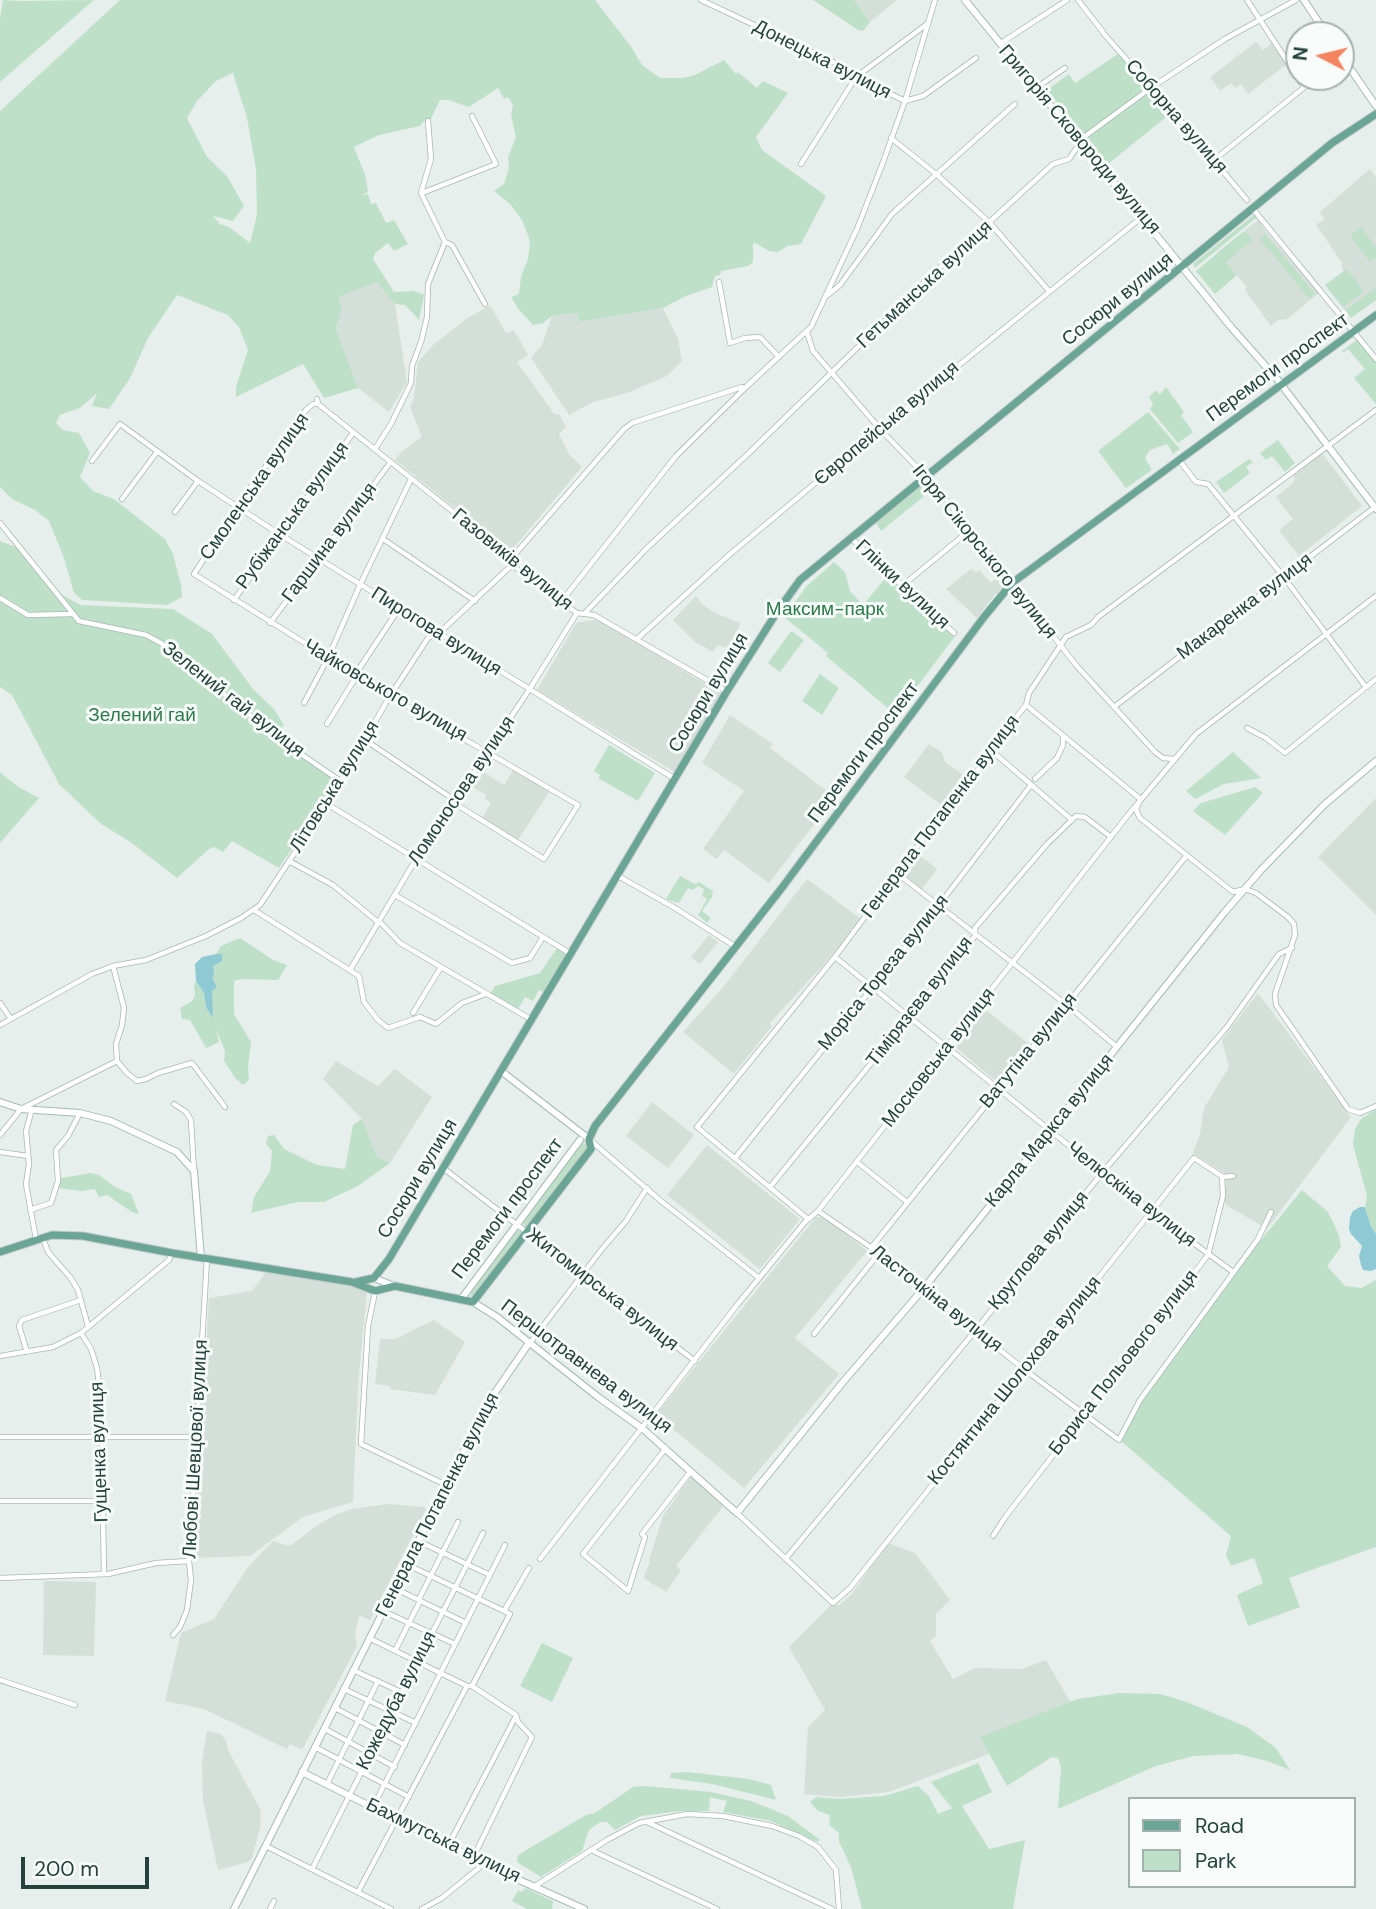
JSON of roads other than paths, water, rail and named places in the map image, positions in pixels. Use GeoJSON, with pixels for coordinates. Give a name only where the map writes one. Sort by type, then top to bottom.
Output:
{"type":"FeatureCollection","features":[{"type":"Feature","properties":{"kind":"main road","name":"Сосюри вулиця"},"geometry":{"type":"LineString","coordinates":[[375,1284],[727,691],[789,594],[814,567],[850,537],[1332,143],[1376,114]]}},
{"type":"Feature","properties":{"kind":"main road","name":"Перемоги проспект"},"geometry":{"type":"LineString","coordinates":[[473,1301],[591,1149],[589,1139],[595,1126],[736,947],[1012,583],[1376,315]]}},
{"type":"Feature","properties":{"kind":"main road","name":"Першотравнева вулиця"},"geometry":{"type":"LineString","coordinates":[[0,1252],[64,1234],[352,1282],[395,1286],[473,1301]]}},
{"type":"Feature","properties":{"kind":"street","name":"Донецька вулиця"},"geometry":{"type":"LineString","coordinates":[[701,0],[835,63],[856,77],[905,101],[923,96],[976,58]]}},
{"type":"Feature","properties":{"kind":"street"},"geometry":{"type":"LineString","coordinates":[[561,602],[676,456],[807,332],[857,229],[905,101],[935,0]]}},
{"type":"Feature","properties":{"kind":"street","name":"Григорія Сковороди вулиця"},"geometry":{"type":"LineString","coordinates":[[965,0],[1281,386],[1376,508]]}},
{"type":"Feature","properties":{"kind":"street"},"geometry":{"type":"LineString","coordinates":[[1000,44],[1067,0]]}},
{"type":"Feature","properties":{"kind":"street","name":"Соборна вулиця"},"geometry":{"type":"LineString","coordinates":[[1078,0],[1247,200]]}},
{"type":"Feature","properties":{"kind":"street"},"geometry":{"type":"LineString","coordinates":[[1247,0],[1285,58]]}},
{"type":"Feature","properties":{"kind":"street","name":"Гетьманська вулиця"},"geometry":{"type":"LineString","coordinates":[[585,613],[646,549],[939,268],[1053,164],[1069,159],[1080,142],[1152,87],[1260,19],[1296,0]]}},
{"type":"Feature","properties":{"kind":"street"},"geometry":{"type":"LineString","coordinates":[[1304,0],[1318,21]]}},
{"type":"Feature","properties":{"kind":"street"},"geometry":{"type":"LineString","coordinates":[[801,164],[856,77],[928,23]]}},
{"type":"Feature","properties":{"kind":"street"},"geometry":{"type":"LineString","coordinates":[[1036,88],[1065,68]]}},
{"type":"Feature","properties":{"kind":"street"},"geometry":{"type":"LineString","coordinates":[[1355,76],[1376,106]]}},
{"type":"Feature","properties":{"kind":"street"},"geometry":{"type":"LineString","coordinates":[[1214,160],[1299,91]]}},
{"type":"Feature","properties":{"kind":"street"},"geometry":{"type":"LineString","coordinates":[[825,297],[840,285],[892,214],[1014,104]]}},
{"type":"Feature","properties":{"kind":"street"},"geometry":{"type":"LineString","coordinates":[[421,193],[496,164],[472,116]]}},
{"type":"Feature","properties":{"kind":"street"},"geometry":{"type":"LineString","coordinates":[[428,121],[431,159],[421,193],[445,242],[452,245],[485,304]]}},
{"type":"Feature","properties":{"kind":"street"},"geometry":{"type":"LineString","coordinates":[[891,138],[990,223],[1049,291]]}},
{"type":"Feature","properties":{"kind":"street"},"geometry":{"type":"LineString","coordinates":[[1253,209],[1376,359]]}},
{"type":"Feature","properties":{"kind":"street","name":"Європейська вулиця"},"geometry":{"type":"LineString","coordinates":[[637,639],[729,555],[1142,217]]}},
{"type":"Feature","properties":{"kind":"street"},"geometry":{"type":"LineString","coordinates":[[375,449],[411,383],[412,366],[427,317],[428,284],[445,242]]}},
{"type":"Feature","properties":{"kind":"street"},"geometry":{"type":"LineString","coordinates":[[719,282],[730,343],[760,337],[779,357]]}},
{"type":"Feature","properties":{"kind":"street","name":"Ігоря Сікорського вулиця"},"geometry":{"type":"LineString","coordinates":[[807,332],[813,351],[880,429],[926,476],[1061,646],[1155,752],[1163,758],[1174,759]]}},
{"type":"Feature","properties":{"kind":"street","name":"Літовська вулиця"},"geometry":{"type":"LineString","coordinates":[[254,910],[272,889],[327,804],[390,696],[428,638],[438,634],[475,601],[624,429],[632,423],[747,386]]}},
{"type":"Feature","properties":{"kind":"street","name":"Газовиків вулиця"},"geometry":{"type":"LineString","coordinates":[[317,402],[561,602],[577,612],[594,615],[727,691]]}},
{"type":"Feature","properties":{"kind":"street","name":"Смоленська вулиця"},"geometry":{"type":"LineString","coordinates":[[194,574],[306,410],[317,402]]}},
{"type":"Feature","properties":{"kind":"street","name":"Генерала Потапенка вулиця"},"geometry":{"type":"LineString","coordinates":[[735,1158],[696,1127],[835,957],[992,751],[1026,705],[1027,697],[1066,637],[1091,625],[1098,617],[1376,410]]}},
{"type":"Feature","properties":{"kind":"street","name":"Пирогова вулиця"},"geometry":{"type":"LineString","coordinates":[[92,461],[120,424],[198,481],[279,534],[675,780]]}},
{"type":"Feature","properties":{"kind":"street","name":"Рубіжанська вулиця"},"geometry":{"type":"LineString","coordinates":[[234,600],[353,433]]}},
{"type":"Feature","properties":{"kind":"street"},"geometry":{"type":"LineString","coordinates":[[122,499],[157,452]]}},
{"type":"Feature","properties":{"kind":"street"},"geometry":{"type":"LineString","coordinates":[[1179,460],[1196,482],[1209,484],[1283,576],[1365,687]]}},
{"type":"Feature","properties":{"kind":"street","name":"Гаршина вулиця"},"geometry":{"type":"LineString","coordinates":[[270,623],[390,463]]}},
{"type":"Feature","properties":{"kind":"street"},"geometry":{"type":"LineString","coordinates":[[304,703],[328,658],[411,479]]}},
{"type":"Feature","properties":{"kind":"street"},"geometry":{"type":"LineString","coordinates":[[176,513],[198,481]]}},
{"type":"Feature","properties":{"kind":"street","name":"Макаренка вулиця"},"geometry":{"type":"LineString","coordinates":[[1114,707],[1283,576],[1376,508]]}},
{"type":"Feature","properties":{"kind":"street"},"geometry":{"type":"LineString","coordinates":[[0,523],[72,614]]}},
{"type":"Feature","properties":{"kind":"street"},"geometry":{"type":"LineString","coordinates":[[902,586],[970,530]]}},
{"type":"Feature","properties":{"kind":"street","name":"Глінки вулиця"},"geometry":{"type":"LineString","coordinates":[[850,537],[954,634]]}},
{"type":"Feature","properties":{"kind":"street"},"geometry":{"type":"LineString","coordinates":[[383,538],[475,601]]}},
{"type":"Feature","properties":{"kind":"street","name":"Чайковського вулиця"},"geometry":{"type":"LineString","coordinates":[[194,574],[355,675],[578,805],[544,859],[454,803]]}},
{"type":"Feature","properties":{"kind":"street","name":"Московська вулиця"},"geometry":{"type":"LineString","coordinates":[[540,1559],[759,1278],[857,1162],[1174,759],[1196,734],[1225,710],[1376,596]]}},
{"type":"Feature","properties":{"kind":"street"},"geometry":{"type":"LineString","coordinates":[[0,598],[32,615],[72,614]]}},
{"type":"Feature","properties":{"kind":"street"},"geometry":{"type":"LineString","coordinates":[[327,724],[355,675],[398,610]]}},
{"type":"Feature","properties":{"kind":"street","name":"Ломоносова вулиця"},"geometry":{"type":"LineString","coordinates":[[350,970],[416,859],[529,690],[577,612]]}},
{"type":"Feature","properties":{"kind":"street","name":"Зелений гай вулиця"},"geometry":{"type":"LineString","coordinates":[[72,614],[79,621],[146,635],[161,643],[279,738],[336,778],[337,784]]}},
{"type":"Feature","properties":{"kind":"street"},"geometry":{"type":"LineString","coordinates":[[1247,728],[1285,753],[1376,678]]}},
{"type":"Feature","properties":{"kind":"street"},"geometry":{"type":"LineString","coordinates":[[1026,705],[1140,800],[1136,810],[1140,818],[1233,892],[1245,889],[1256,893],[1294,923],[1295,936],[1275,994],[1276,1006],[1348,1109],[1360,1113],[1376,1107]]}},
{"type":"Feature","properties":{"kind":"street"},"geometry":{"type":"LineString","coordinates":[[1035,779],[1057,758],[1063,745],[1063,736]]}},
{"type":"Feature","properties":{"kind":"street"},"geometry":{"type":"LineString","coordinates":[[365,740],[453,799],[454,803]]}},
{"type":"Feature","properties":{"kind":"street"},"geometry":{"type":"LineString","coordinates":[[992,751],[1072,820],[1076,816],[1085,817],[1111,836]]}},
{"type":"Feature","properties":{"kind":"street","name":"Карла Маркса вулиця"},"geometry":{"type":"LineString","coordinates":[[737,1513],[867,1353],[924,1288],[1245,889],[1325,804],[1376,761]]}},
{"type":"Feature","properties":{"kind":"street","name":"Моріса Тореза вулиця"},"geometry":{"type":"LineString","coordinates":[[735,1158],[939,905],[1031,785]]}},
{"type":"Feature","properties":{"kind":"street"},"geometry":{"type":"LineString","coordinates":[[327,804],[572,954]]}},
{"type":"Feature","properties":{"kind":"street","name":"Тімірязєва вулиця"},"geometry":{"type":"LineString","coordinates":[[770,1187],[909,1017],[975,933],[975,928],[1047,844],[1072,820]]}},
{"type":"Feature","properties":{"kind":"street","name":"Ватутіна вулиця"},"geometry":{"type":"LineString","coordinates":[[871,1248],[1186,855]]}},
{"type":"Feature","properties":{"kind":"street"},"geometry":{"type":"LineString","coordinates":[[289,861],[333,885],[379,921],[400,943],[532,1020]]}},
{"type":"Feature","properties":{"kind":"street"},"geometry":{"type":"LineString","coordinates":[[898,874],[1118,1047]]}},
{"type":"Feature","properties":{"kind":"street"},"geometry":{"type":"LineString","coordinates":[[618,876],[736,947]]}},
{"type":"Feature","properties":{"kind":"street"},"geometry":{"type":"LineString","coordinates":[[395,895],[512,963],[530,958],[543,937]]}},
{"type":"Feature","properties":{"kind":"street"},"geometry":{"type":"LineString","coordinates":[[0,1025],[92,974],[113,966],[146,960],[206,936],[254,910],[359,976],[364,1002],[377,1020],[387,1028],[420,1017],[436,1024],[461,1003],[486,994]]}},
{"type":"Feature","properties":{"kind":"street","name":"Круглова вулиця"},"geometry":{"type":"LineString","coordinates":[[787,1557],[1102,1173],[1227,1027],[1279,954],[1292,948]]}},
{"type":"Feature","properties":{"kind":"street","name":"Челюскіна вулиця"},"geometry":{"type":"LineString","coordinates":[[835,957],[1150,1211],[1233,1272]]}},
{"type":"Feature","properties":{"kind":"street"},"geometry":{"type":"LineString","coordinates":[[113,966],[124,1008],[116,1044],[117,1061],[136,1081],[192,1063],[225,1107]]}},
{"type":"Feature","properties":{"kind":"street"},"geometry":{"type":"LineString","coordinates":[[413,1013],[441,967]]}},
{"type":"Feature","properties":{"kind":"street"},"geometry":{"type":"LineString","coordinates":[[0,1003],[11,1018]]}},
{"type":"Feature","properties":{"kind":"street"},"geometry":{"type":"LineString","coordinates":[[0,1135],[21,1109],[117,1061]]}},
{"type":"Feature","properties":{"kind":"street"},"geometry":{"type":"LineString","coordinates":[[501,1071],[578,1130],[661,1201],[759,1278]]}},
{"type":"Feature","properties":{"kind":"street"},"geometry":{"type":"LineString","coordinates":[[0,1102],[21,1109],[80,1113],[124,1126],[177,1152],[194,1171]]}},
{"type":"Feature","properties":{"kind":"street","name":"Любові Шевцової вулиця"},"geometry":{"type":"LineString","coordinates":[[173,1635],[180,1628],[187,1611],[191,1580],[189,1561],[204,1258],[191,1120],[186,1112],[174,1104]]}},
{"type":"Feature","properties":{"kind":"street"},"geometry":{"type":"LineString","coordinates":[[32,1109],[27,1124],[29,1164],[26,1184],[30,1210],[40,1239],[73,1281],[88,1327]]}},
{"type":"Feature","properties":{"kind":"street"},"geometry":{"type":"LineString","coordinates":[[30,1210],[51,1203],[58,1181],[56,1150],[68,1136],[80,1113]]}},
{"type":"Feature","properties":{"kind":"street"},"geometry":{"type":"LineString","coordinates":[[578,1130],[580,1139],[589,1139]]}},
{"type":"Feature","properties":{"kind":"street","name":"Перемоги проспект"},"geometry":{"type":"LineString","coordinates":[[462,1298],[580,1139]]}},
{"type":"Feature","properties":{"kind":"street"},"geometry":{"type":"LineString","coordinates":[[0,1152],[28,1156]]}},
{"type":"Feature","properties":{"kind":"street"},"geometry":{"type":"LineString","coordinates":[[735,1158],[808,1219]]}},
{"type":"Feature","properties":{"kind":"street","name":"Костянтина Шолохова вулиця"},"geometry":{"type":"LineString","coordinates":[[787,1557],[833,1602],[850,1588],[941,1474],[949,1460],[1025,1370],[1194,1158],[1222,1176]]}},
{"type":"Feature","properties":{"kind":"street"},"geometry":{"type":"LineString","coordinates":[[857,1162],[907,1202]]}},
{"type":"Feature","properties":{"kind":"street","name":"Житомирська вулиця"},"geometry":{"type":"LineString","coordinates":[[443,1167],[695,1361]]}},
{"type":"Feature","properties":{"kind":"street"},"geometry":{"type":"LineString","coordinates":[[1222,1176],[1233,1176]]}},
{"type":"Feature","properties":{"kind":"street","name":"Бориса Польового вулиця"},"geometry":{"type":"LineString","coordinates":[[993,1536],[1208,1255],[1223,1196],[1222,1176]]}},
{"type":"Feature","properties":{"kind":"street","name":"Генерала Потапенка вулиця"},"geometry":{"type":"LineString","coordinates":[[234,1909],[444,1484],[492,1397],[529,1343],[626,1221],[647,1188]]}},
{"type":"Feature","properties":{"kind":"street","name":"Ласточкіна вулиця"},"geometry":{"type":"LineString","coordinates":[[818,1210],[879,1253],[1084,1416],[1119,1440],[1140,1400],[1233,1272]]}},
{"type":"Feature","properties":{"kind":"street"},"geometry":{"type":"LineString","coordinates":[[1233,1272],[1258,1239],[1271,1212]]}},
{"type":"Feature","properties":{"kind":"street"},"geometry":{"type":"LineString","coordinates":[[0,1356],[52,1347],[82,1333],[169,1260],[172,1253]]}},
{"type":"Feature","properties":{"kind":"street"},"geometry":{"type":"LineString","coordinates":[[814,1334],[879,1253]]}},
{"type":"Feature","properties":{"kind":"street","name":"Сосюри вулиця"},"geometry":{"type":"LineString","coordinates":[[375,1284],[368,1326],[360,1444],[444,1484]]}},
{"type":"Feature","properties":{"kind":"street"},"geometry":{"type":"LineString","coordinates":[[27,1352],[19,1326],[22,1320],[81,1300]]}},
{"type":"Feature","properties":{"kind":"street","name":"Першотравнева вулиця"},"geometry":{"type":"LineString","coordinates":[[473,1301],[666,1447],[737,1513]]}},
{"type":"Feature","properties":{"kind":"street","name":"Гущенка вулиця"},"geometry":{"type":"LineString","coordinates":[[82,1333],[97,1368],[104,1574]]}},
{"type":"Feature","properties":{"kind":"street"},"geometry":{"type":"LineString","coordinates":[[0,1437],[197,1437]]}},
{"type":"Feature","properties":{"kind":"street"},"geometry":{"type":"LineString","coordinates":[[666,1447],[583,1554],[628,1591],[645,1537],[642,1534],[692,1471]]}},
{"type":"Feature","properties":{"kind":"street"},"geometry":{"type":"LineString","coordinates":[[0,1501],[103,1501]]}},
{"type":"Feature","properties":{"kind":"street"},"geometry":{"type":"LineString","coordinates":[[737,1513],[787,1557]]}},
{"type":"Feature","properties":{"kind":"street","name":"Кожедуба вулиця"},"geometry":{"type":"LineString","coordinates":[[395,1651],[458,1522]]}},
{"type":"Feature","properties":{"kind":"street","name":"Кожедуба вулиця"},"geometry":{"type":"LineString","coordinates":[[312,1869],[390,1711],[483,1533]]}},
{"type":"Feature","properties":{"kind":"street"},"geometry":{"type":"LineString","coordinates":[[418,1541],[491,1575]]}},
{"type":"Feature","properties":{"kind":"street","name":"Кожедуба вулиця"},"geometry":{"type":"LineString","coordinates":[[372,1810],[505,1545]]}},
{"type":"Feature","properties":{"kind":"street"},"geometry":{"type":"LineString","coordinates":[[0,1578],[104,1574],[156,1563],[189,1561]]}},
{"type":"Feature","properties":{"kind":"street"},"geometry":{"type":"LineString","coordinates":[[358,1892],[510,1614],[406,1564]]}},
{"type":"Feature","properties":{"kind":"street"},"geometry":{"type":"LineString","coordinates":[[504,1611],[529,1568]]}},
{"type":"Feature","properties":{"kind":"street"},"geometry":{"type":"LineString","coordinates":[[394,1588],[466,1623]]}},
{"type":"Feature","properties":{"kind":"street"},"geometry":{"type":"LineString","coordinates":[[383,1611],[455,1644]]}},
{"type":"Feature","properties":{"kind":"street"},"geometry":{"type":"LineString","coordinates":[[369,1639],[469,1686],[516,1715],[518,1722],[532,1737],[474,1858]]}},
{"type":"Feature","properties":{"kind":"street"},"geometry":{"type":"LineString","coordinates":[[354,1670],[401,1692]]}},
{"type":"Feature","properties":{"kind":"street"},"geometry":{"type":"LineString","coordinates":[[0,1679],[75,1705]]}},
{"type":"Feature","properties":{"kind":"street","name":"Кожедуба вулиця"},"geometry":{"type":"LineString","coordinates":[[327,1784],[378,1682]]}},
{"type":"Feature","properties":{"kind":"street"},"geometry":{"type":"LineString","coordinates":[[344,1689],[416,1723]]}},
{"type":"Feature","properties":{"kind":"street"},"geometry":{"type":"LineString","coordinates":[[335,1707],[405,1745]]}},
{"type":"Feature","properties":{"kind":"street"},"geometry":{"type":"LineString","coordinates":[[449,1846],[516,1715]]}},
{"type":"Feature","properties":{"kind":"street"},"geometry":{"type":"LineString","coordinates":[[324,1728],[395,1767]]}},
{"type":"Feature","properties":{"kind":"street"},"geometry":{"type":"LineString","coordinates":[[315,1747],[409,1797]]}},
{"type":"Feature","properties":{"kind":"street","name":"Бахмутська вулиця"},"geometry":{"type":"LineString","coordinates":[[302,1772],[349,1795],[372,1810],[584,1909]]}},
{"type":"Feature","properties":{"kind":"street"},"geometry":{"type":"LineString","coordinates":[[535,1886],[621,1832],[646,1821],[687,1814],[723,1816],[754,1821],[799,1836],[818,1847],[836,1870],[839,1909]]}},
{"type":"Feature","properties":{"kind":"street"},"geometry":{"type":"LineString","coordinates":[[646,1821],[832,1909]]}},
{"type":"Feature","properties":{"kind":"street"},"geometry":{"type":"LineString","coordinates":[[265,1846],[391,1909]]}},
{"type":"Feature","properties":{"kind":"street"},"geometry":{"type":"LineString","coordinates":[[591,1850],[718,1909]]}},
{"type":"Feature","properties":{"kind":"street"},"geometry":{"type":"LineString","coordinates":[[422,1909],[442,1898],[485,1863]]}},
{"type":"Feature","properties":{"kind":"street"},"geometry":{"type":"LineString","coordinates":[[270,1909],[274,1900]]}},
{"type":"Feature","properties":{"kind":"water"},"geometry":{"type":"Polygon","coordinates":[[[222,954],[222,961],[213,966],[212,978],[217,987],[212,991],[213,1018],[206,1007],[204,993],[196,981],[195,964],[202,957],[222,954]]]}},
{"type":"Feature","properties":{"kind":"water"},"geometry":{"type":"Polygon","coordinates":[[[1365,1207],[1376,1234],[1376,1269],[1371,1271],[1363,1270],[1359,1256],[1362,1246],[1349,1229],[1353,1211],[1365,1207]]]}},
{"type":"Feature","properties":{"kind":"park label","name":"Максим-парк"},"geometry":{"type":"Point","coordinates":[825,610]}},
{"type":"Feature","properties":{"kind":"park label","name":"Зелений гай"},"geometry":{"type":"Point","coordinates":[142,716]}}]}
